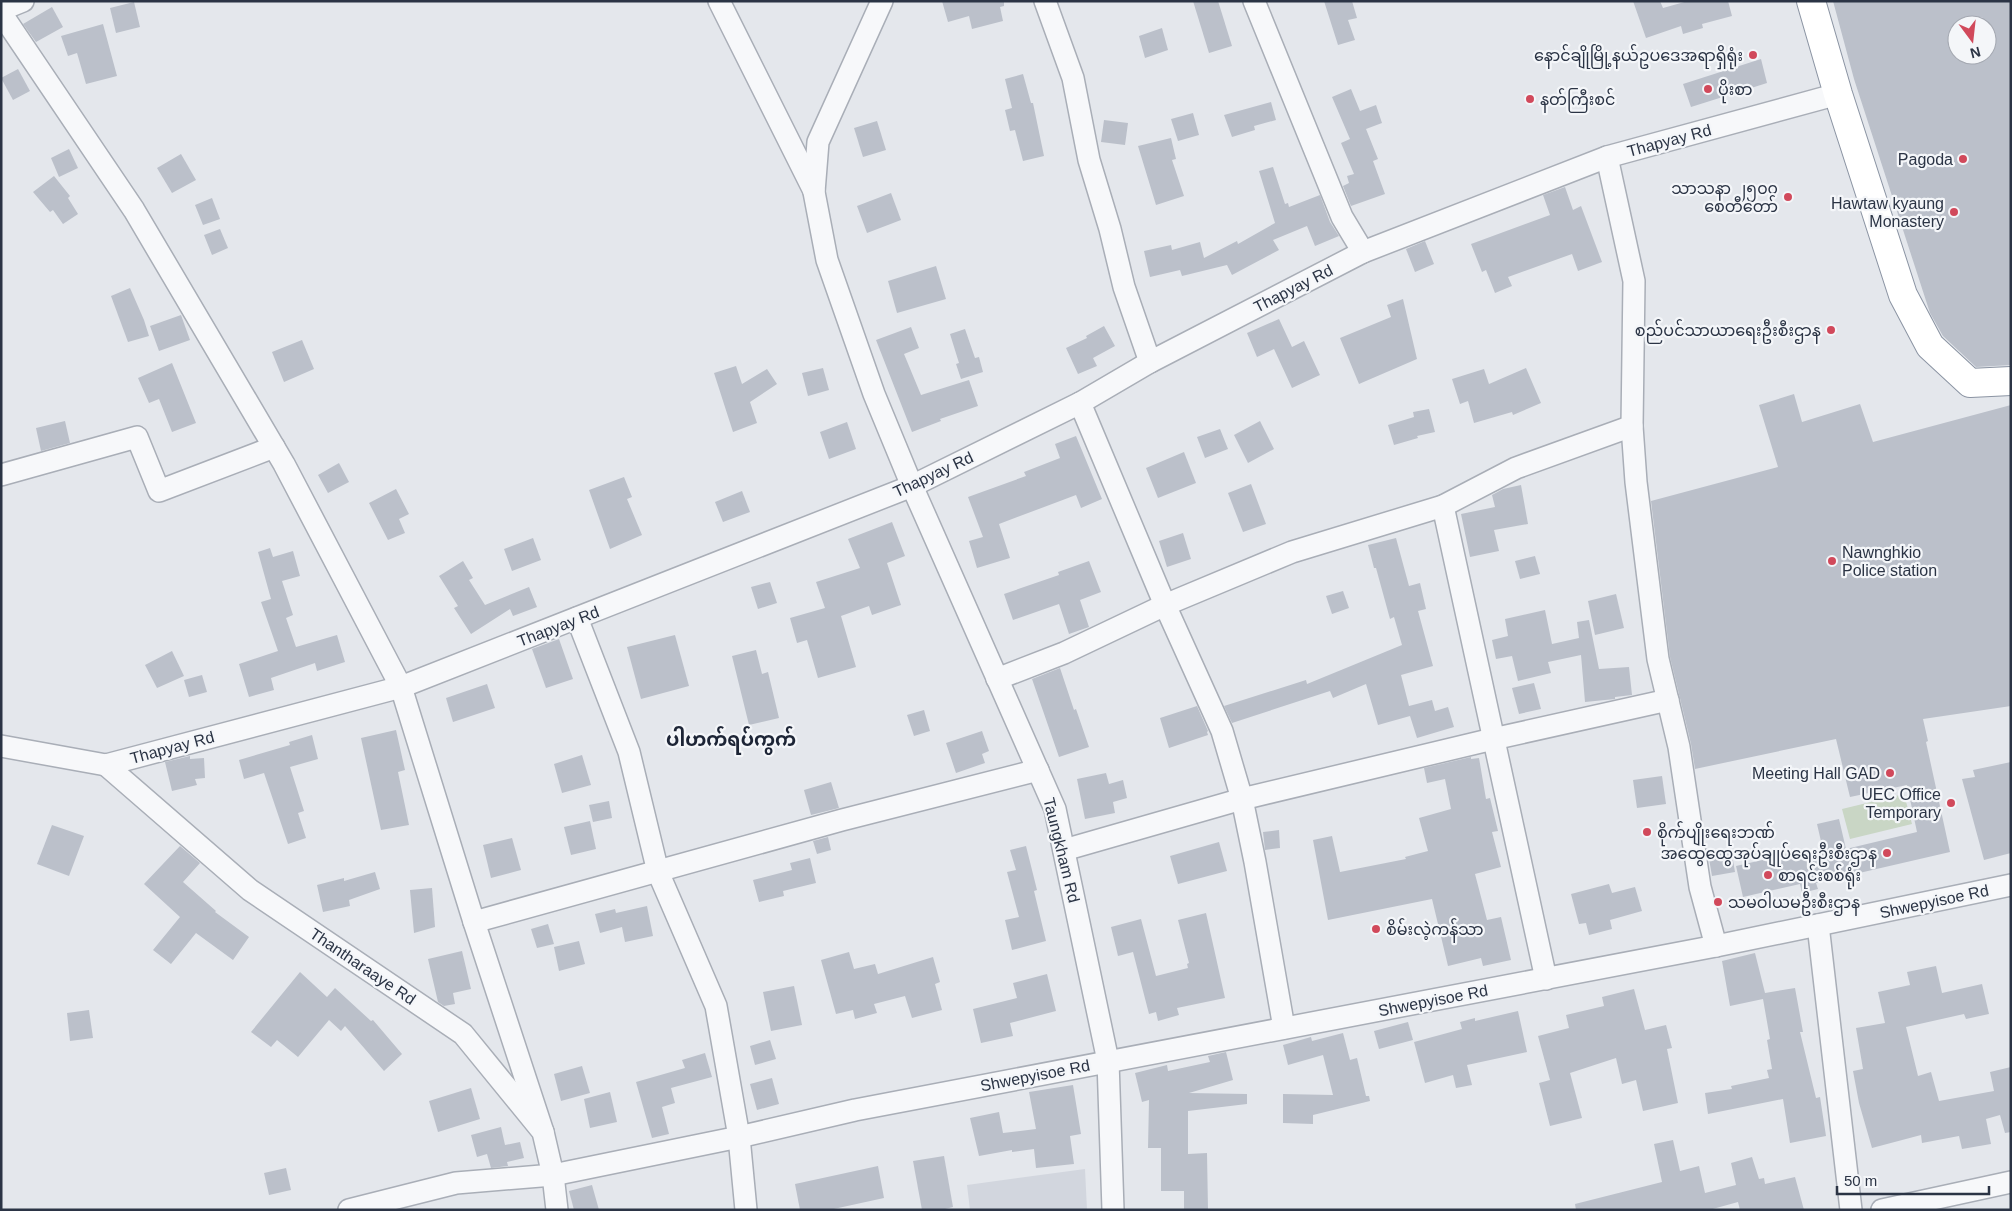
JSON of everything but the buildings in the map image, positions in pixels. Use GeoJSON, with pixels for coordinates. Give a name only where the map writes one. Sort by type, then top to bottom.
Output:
{"type":"FeatureCollection","features":[{"type":"Feature","properties":{"kind":"highway"},"geometry":{"type":"LineString","coordinates":[[1811,1],[1838,94],[1903,295],[1930,346],[1970,383],[2011,381]]}},
{"type":"Feature","properties":{"kind":"street"},"geometry":{"type":"LineString","coordinates":[[23,1],[1,12],[134,210],[274,447],[401,687],[474,922],[543,1132]]}},
{"type":"Feature","properties":{"kind":"street"},"geometry":{"type":"LineString","coordinates":[[719,1],[814,192]]}},
{"type":"Feature","properties":{"kind":"street"},"geometry":{"type":"LineString","coordinates":[[814,192],[818,142],[882,1]]}},
{"type":"Feature","properties":{"kind":"street"},"geometry":{"type":"LineString","coordinates":[[1045,1],[1073,78],[1088,160],[1110,229],[1124,286],[1150,362]]}},
{"type":"Feature","properties":{"kind":"street"},"geometry":{"type":"LineString","coordinates":[[1254,1],[1342,217],[1363,252]]}},
{"type":"Feature","properties":{"kind":"street","name":"Thapyay Rd"},"geometry":{"type":"LineString","coordinates":[[1,746],[106,765],[401,687],[912,486],[1080,403],[1150,362],[1363,252],[1607,157],[1838,94]]}},
{"type":"Feature","properties":{"kind":"street"},"geometry":{"type":"LineString","coordinates":[[1607,157],[1634,282],[1632,426],[1645,564],[1658,659],[1678,747],[1700,888],[1716,946]]}},
{"type":"Feature","properties":{"kind":"street","name":"Taungkham Rd"},"geometry":{"type":"LineString","coordinates":[[814,192],[827,260],[874,394],[912,486],[1055,809],[1108,1061],[1113,1210]]}},
{"type":"Feature","properties":{"kind":"street"},"geometry":{"type":"LineString","coordinates":[[1080,403],[1165,605],[1222,731],[1242,799],[1284,1028]]}},
{"type":"Feature","properties":{"kind":"street"},"geometry":{"type":"LineString","coordinates":[[997,679],[1064,653],[1165,605],[1292,552],[1443,506],[1516,468],[1632,426]]}},
{"type":"Feature","properties":{"kind":"street"},"geometry":{"type":"LineString","coordinates":[[1,474],[137,437],[159,491],[274,447]]}},
{"type":"Feature","properties":{"kind":"street"},"geometry":{"type":"LineString","coordinates":[[1443,506],[1546,978]]}},
{"type":"Feature","properties":{"kind":"street"},"geometry":{"type":"LineString","coordinates":[[577,618],[629,752],[658,872],[716,1006],[740,1137],[746,1210]]}},
{"type":"Feature","properties":{"kind":"street"},"geometry":{"type":"LineString","coordinates":[[1064,850],[1242,799],[1493,739],[1668,700]]}},
{"type":"Feature","properties":{"kind":"street","name":"Thantharaaye Rd"},"geometry":{"type":"LineString","coordinates":[[106,765],[250,890],[463,1034],[543,1132],[553,1175],[557,1210]]}},
{"type":"Feature","properties":{"kind":"street"},"geometry":{"type":"LineString","coordinates":[[474,922],[842,820],[1038,770]]}},
{"type":"Feature","properties":{"kind":"street","name":"Shwepyisoe Rd"},"geometry":{"type":"LineString","coordinates":[[349,1210],[456,1183],[553,1175],[740,1137],[855,1110],[1716,946],[2011,885]]}},
{"type":"Feature","properties":{"kind":"street"},"geometry":{"type":"LineString","coordinates":[[1818,925],[1851,1210]]}},
{"type":"Feature","properties":{"kind":"street"},"geometry":{"type":"LineString","coordinates":[[1882,1210],[2011,1182]]}},
{"type":"Feature","properties":{"kind":"shaded area"},"geometry":{"type":"Polygon","coordinates":[[[1085,1169],[1087,1210],[970,1210],[967,1185],[1085,1169]]]}},
{"type":"Feature","properties":{"kind":"green space"},"geometry":{"type":"Polygon","coordinates":[[[1904,794],[1912,824],[1850,839],[1842,809],[1904,794]]]}},
{"type":"Feature","properties":{"kind":"place","name":"နောင်ချိုမြို့နယ်ဥပဒေအရာရှိရုံး"},"geometry":{"type":"Point","coordinates":[1753,55]}},
{"type":"Feature","properties":{"kind":"place","name":"ပိုးစာ"},"geometry":{"type":"Point","coordinates":[1708,89]}},
{"type":"Feature","properties":{"kind":"place","name":"နတ်ကြီးစင်"},"geometry":{"type":"Point","coordinates":[1530,99]}},
{"type":"Feature","properties":{"kind":"place","name":"Pagoda"},"geometry":{"type":"Point","coordinates":[1963,159]}},
{"type":"Feature","properties":{"kind":"place","name":"သာသနာ ၂၅၀၀ စေတီတော်"},"geometry":{"type":"Point","coordinates":[1788,197]}},
{"type":"Feature","properties":{"kind":"place","name":"Hawtaw kyaung Monastery"},"geometry":{"type":"Point","coordinates":[1954,212]}},
{"type":"Feature","properties":{"kind":"place","name":"စည်ပင်သာယာရေးဦးစီးဌာန"},"geometry":{"type":"Point","coordinates":[1831,330]}},
{"type":"Feature","properties":{"kind":"place","name":"Nawnghkio Police station"},"geometry":{"type":"Point","coordinates":[1832,561]}},
{"type":"Feature","properties":{"kind":"place","name":"Meeting Hall GAD"},"geometry":{"type":"Point","coordinates":[1890,773]}},
{"type":"Feature","properties":{"kind":"place","name":"UEC Office Temporary"},"geometry":{"type":"Point","coordinates":[1951,803]}},
{"type":"Feature","properties":{"kind":"place","name":"စိုက်ပျိုးရေးဘဏ်"},"geometry":{"type":"Point","coordinates":[1647,832]}},
{"type":"Feature","properties":{"kind":"place","name":"အထွေထွေအုပ်ချုပ်ရေးဦးစီးဌာန"},"geometry":{"type":"Point","coordinates":[1887,853]}},
{"type":"Feature","properties":{"kind":"place","name":"စာရင်းစစ်ရုံး"},"geometry":{"type":"Point","coordinates":[1768,875]}},
{"type":"Feature","properties":{"kind":"place","name":"သမဝါယမဦးစီးဌာန"},"geometry":{"type":"Point","coordinates":[1718,902]}},
{"type":"Feature","properties":{"kind":"place","name":"စိမ်းလဲ့ကန်သာ"},"geometry":{"type":"Point","coordinates":[1376,929]}},
{"type":"Feature","properties":{"kind":"district","name":"ပါဟက်ရပ်ကွက်"},"geometry":{"type":"Point","coordinates":[731,739]}}]}
